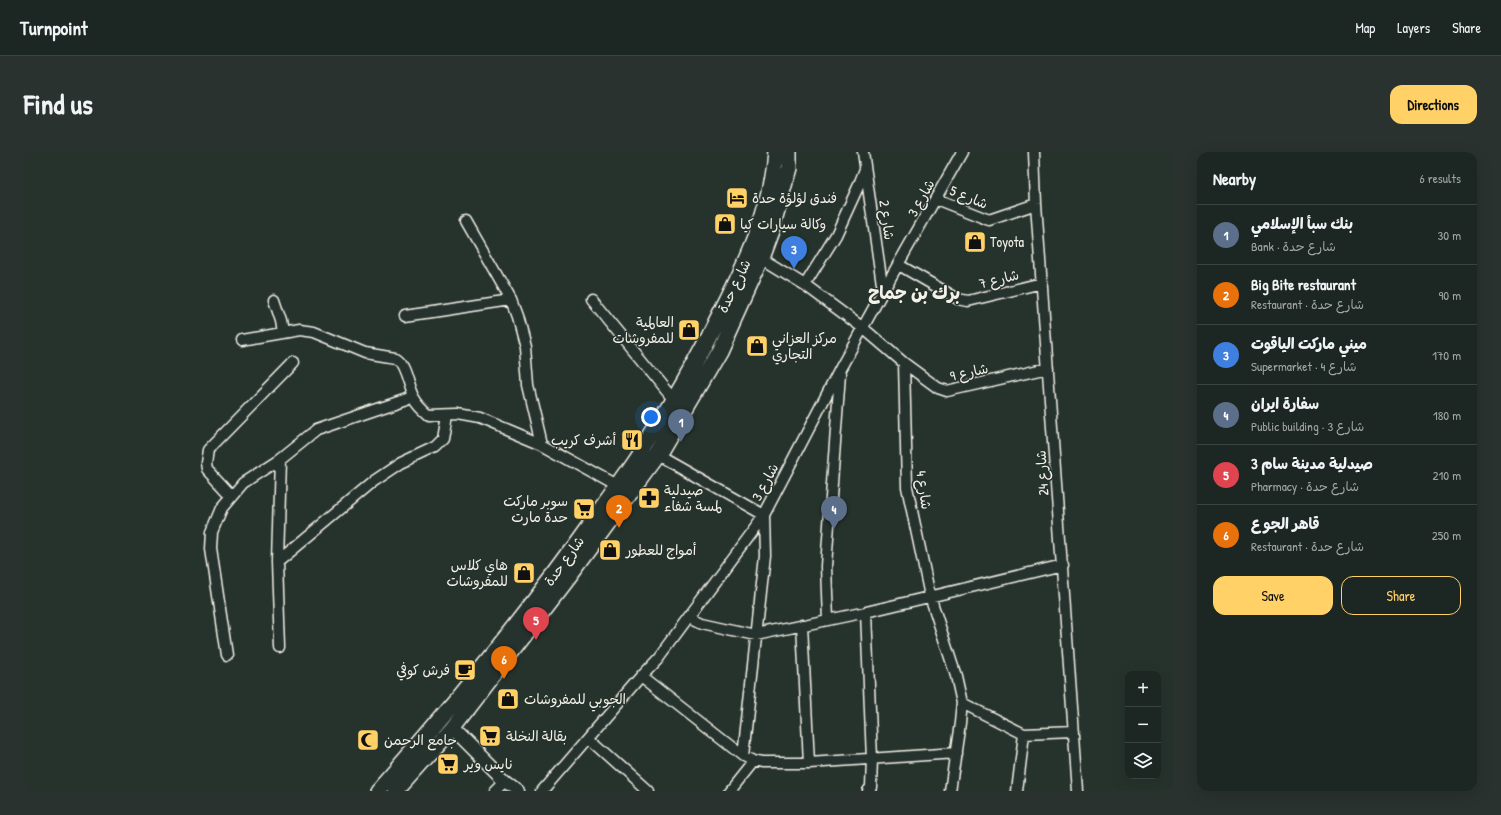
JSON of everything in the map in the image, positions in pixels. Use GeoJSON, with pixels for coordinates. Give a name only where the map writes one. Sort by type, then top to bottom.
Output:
{"type":"FeatureCollection","features":[{"type":"Feature","properties":{"kind":"main road","name":"شارع حدة"},"geometry":{"type":"LineString","coordinates":[[377,791],[434,726],[556,574],[645,448],[705,346],[751,250],[764,209],[774,167],[775,152]]}},
{"type":"Feature","properties":{"kind":"main road","name":"شارع حدة"},"geometry":{"type":"LineString","coordinates":[[396,791],[452,728],[568,577],[658,455],[719,351],[761,258],[771,231],[789,168],[789,152]]}},
{"type":"Feature","properties":{"kind":"street","name":"شارع 2"},"geometry":{"type":"LineString","coordinates":[[863,152],[883,291]]}},
{"type":"Feature","properties":{"kind":"street","name":"شارع 3"},"geometry":{"type":"LineString","coordinates":[[542,791],[659,657],[764,515],[840,369],[962,152]]}},
{"type":"Feature","properties":{"kind":"street","name":"شارع 24"},"geometry":{"type":"LineString","coordinates":[[1034,152],[1036,204],[1078,791]]}},
{"type":"Feature","properties":{"kind":"street"},"geometry":{"type":"LineString","coordinates":[[805,285],[836,235],[866,167]]}},
{"type":"Feature","properties":{"kind":"street","name":"شارع 5"},"geometry":{"type":"LineString","coordinates":[[936,199],[989,220],[1036,204]]}},
{"type":"Feature","properties":{"kind":"street"},"geometry":{"type":"LineString","coordinates":[[466,221],[511,300],[525,346],[528,385],[542,444]]}},
{"type":"Feature","properties":{"kind":"street"},"geometry":{"type":"LineString","coordinates":[[761,258],[805,285],[863,328],[904,363]]}},
{"type":"Feature","properties":{"kind":"street","name":"شارع 7"},"geometry":{"type":"LineString","coordinates":[[899,265],[958,299],[968,301],[1042,283]]}},
{"type":"Feature","properties":{"kind":"street"},"geometry":{"type":"LineString","coordinates":[[591,299],[674,399]]}},
{"type":"Feature","properties":{"kind":"street"},"geometry":{"type":"LineString","coordinates":[[274,300],[283,332]]}},
{"type":"Feature","properties":{"kind":"street"},"geometry":{"type":"LineString","coordinates":[[405,316],[511,300]]}},
{"type":"Feature","properties":{"kind":"street"},"geometry":{"type":"LineString","coordinates":[[242,340],[299,330],[314,332],[366,353],[395,358],[399,360],[402,366],[413,397],[421,408],[429,415],[458,414],[480,418],[542,444],[618,486]]}},
{"type":"Feature","properties":{"kind":"street"},"geometry":{"type":"LineString","coordinates":[[232,496],[207,469],[206,456],[208,450],[293,363]]}},
{"type":"Feature","properties":{"kind":"street","name":"شارع 9"},"geometry":{"type":"LineString","coordinates":[[904,363],[938,388],[947,391],[1048,368]]}},
{"type":"Feature","properties":{"kind":"street","name":"شارع 4"},"geometry":{"type":"LineString","coordinates":[[904,363],[907,487],[930,596],[956,676],[962,703],[950,791]]}},
{"type":"Feature","properties":{"kind":"street"},"geometry":{"type":"LineString","coordinates":[[828,620],[826,566],[840,369]]}},
{"type":"Feature","properties":{"kind":"street"},"geometry":{"type":"LineString","coordinates":[[227,654],[211,550],[212,532],[222,508],[243,483],[280,459],[316,430],[413,397]]}},
{"type":"Feature","properties":{"kind":"street"},"geometry":{"type":"LineString","coordinates":[[277,562],[374,481],[401,463],[435,447],[443,439],[447,415]]}},
{"type":"Feature","properties":{"kind":"street"},"geometry":{"type":"LineString","coordinates":[[658,455],[764,515],[765,556],[743,756]]}},
{"type":"Feature","properties":{"kind":"street"},"geometry":{"type":"LineString","coordinates":[[280,459],[277,562],[280,648]]}},
{"type":"Feature","properties":{"kind":"street"},"geometry":{"type":"LineString","coordinates":[[690,617],[702,623],[756,636],[866,612],[1062,565]]}},
{"type":"Feature","properties":{"kind":"street"},"geometry":{"type":"LineString","coordinates":[[866,612],[872,759],[871,787],[868,791]]}},
{"type":"Feature","properties":{"kind":"street"},"geometry":{"type":"LineString","coordinates":[[802,625],[809,763]]}},
{"type":"Feature","properties":{"kind":"street"},"geometry":{"type":"LineString","coordinates":[[641,676],[743,756],[761,763],[809,763],[956,753]]}},
{"type":"Feature","properties":{"kind":"street"},"geometry":{"type":"LineString","coordinates":[[962,703],[1024,734],[1074,732]]}},
{"type":"Feature","properties":{"kind":"street"},"geometry":{"type":"LineString","coordinates":[[452,728],[505,781],[518,791]]}},
{"type":"Feature","properties":{"kind":"street"},"geometry":{"type":"LineString","coordinates":[[1017,791],[1024,734]]}},
{"type":"Feature","properties":{"kind":"street"},"geometry":{"type":"LineString","coordinates":[[589,738],[648,791]]}},
{"type":"Feature","properties":{"kind":"street"},"geometry":{"type":"LineString","coordinates":[[729,791],[753,761]]}},
{"type":"Feature","properties":{"kind":"street"},"geometry":{"type":"LineString","coordinates":[[495,791],[505,781]]}},
{"type":"Feature","properties":{"kind":"place","name":"فندق لؤلؤة حدة"},"geometry":{"type":"Point","coordinates":[737,198]}},
{"type":"Feature","properties":{"kind":"place","name":"وكالة سيارات كيا"},"geometry":{"type":"Point","coordinates":[725,224]}},
{"type":"Feature","properties":{"kind":"place","name":"Toyota"},"geometry":{"type":"Point","coordinates":[975,242]}},
{"type":"Feature","properties":{"kind":"place","name":"ميني ماركت الياقوت"},"geometry":{"type":"Point","coordinates":[794,269]}},
{"type":"Feature","properties":{"kind":"place","name":"العالمية للمفروشات"},"geometry":{"type":"Point","coordinates":[689,330]}},
{"type":"Feature","properties":{"kind":"place","name":"مركز العزاني التجاري"},"geometry":{"type":"Point","coordinates":[757,346]}},
{"type":"Feature","properties":{"kind":"place","name":"أشرف كريب"},"geometry":{"type":"Point","coordinates":[632,440]}},
{"type":"Feature","properties":{"kind":"place","name":"بنك سبأ الإسلامي"},"geometry":{"type":"Point","coordinates":[681,442]}},
{"type":"Feature","properties":{"kind":"place","name":"صيدلية لمسة شفاء"},"geometry":{"type":"Point","coordinates":[649,498]}},
{"type":"Feature","properties":{"kind":"place","name":"سوبر ماركت حدة مارت"},"geometry":{"type":"Point","coordinates":[584,509]}},
{"type":"Feature","properties":{"kind":"place","name":"Big Bite restaurant"},"geometry":{"type":"Point","coordinates":[619,528]}},
{"type":"Feature","properties":{"kind":"place","name":"سفارة ايران"},"geometry":{"type":"Point","coordinates":[834,529]}},
{"type":"Feature","properties":{"kind":"place","name":"أمواج للعطور"},"geometry":{"type":"Point","coordinates":[610,550]}},
{"type":"Feature","properties":{"kind":"place","name":"هاي كلاس للمفروشات"},"geometry":{"type":"Point","coordinates":[524,573]}},
{"type":"Feature","properties":{"kind":"place","name":"صيدلية مدينة سام 3"},"geometry":{"type":"Point","coordinates":[536,640]}},
{"type":"Feature","properties":{"kind":"place","name":"فرش كوفي"},"geometry":{"type":"Point","coordinates":[465,670]}},
{"type":"Feature","properties":{"kind":"place","name":"قاهر الجوع"},"geometry":{"type":"Point","coordinates":[504,679]}},
{"type":"Feature","properties":{"kind":"place","name":"الجوبي للمفروشات"},"geometry":{"type":"Point","coordinates":[508,699]}},
{"type":"Feature","properties":{"kind":"place","name":"بقالة النخلة"},"geometry":{"type":"Point","coordinates":[490,736]}},
{"type":"Feature","properties":{"kind":"place","name":"جامع الرحمن"},"geometry":{"type":"Point","coordinates":[368,740]}},
{"type":"Feature","properties":{"kind":"place","name":"نايس وير"},"geometry":{"type":"Point","coordinates":[448,764]}},
{"type":"Feature","properties":{"kind":"district","name":"برك بن جماح"},"geometry":{"type":"Point","coordinates":[914,293]}}]}
